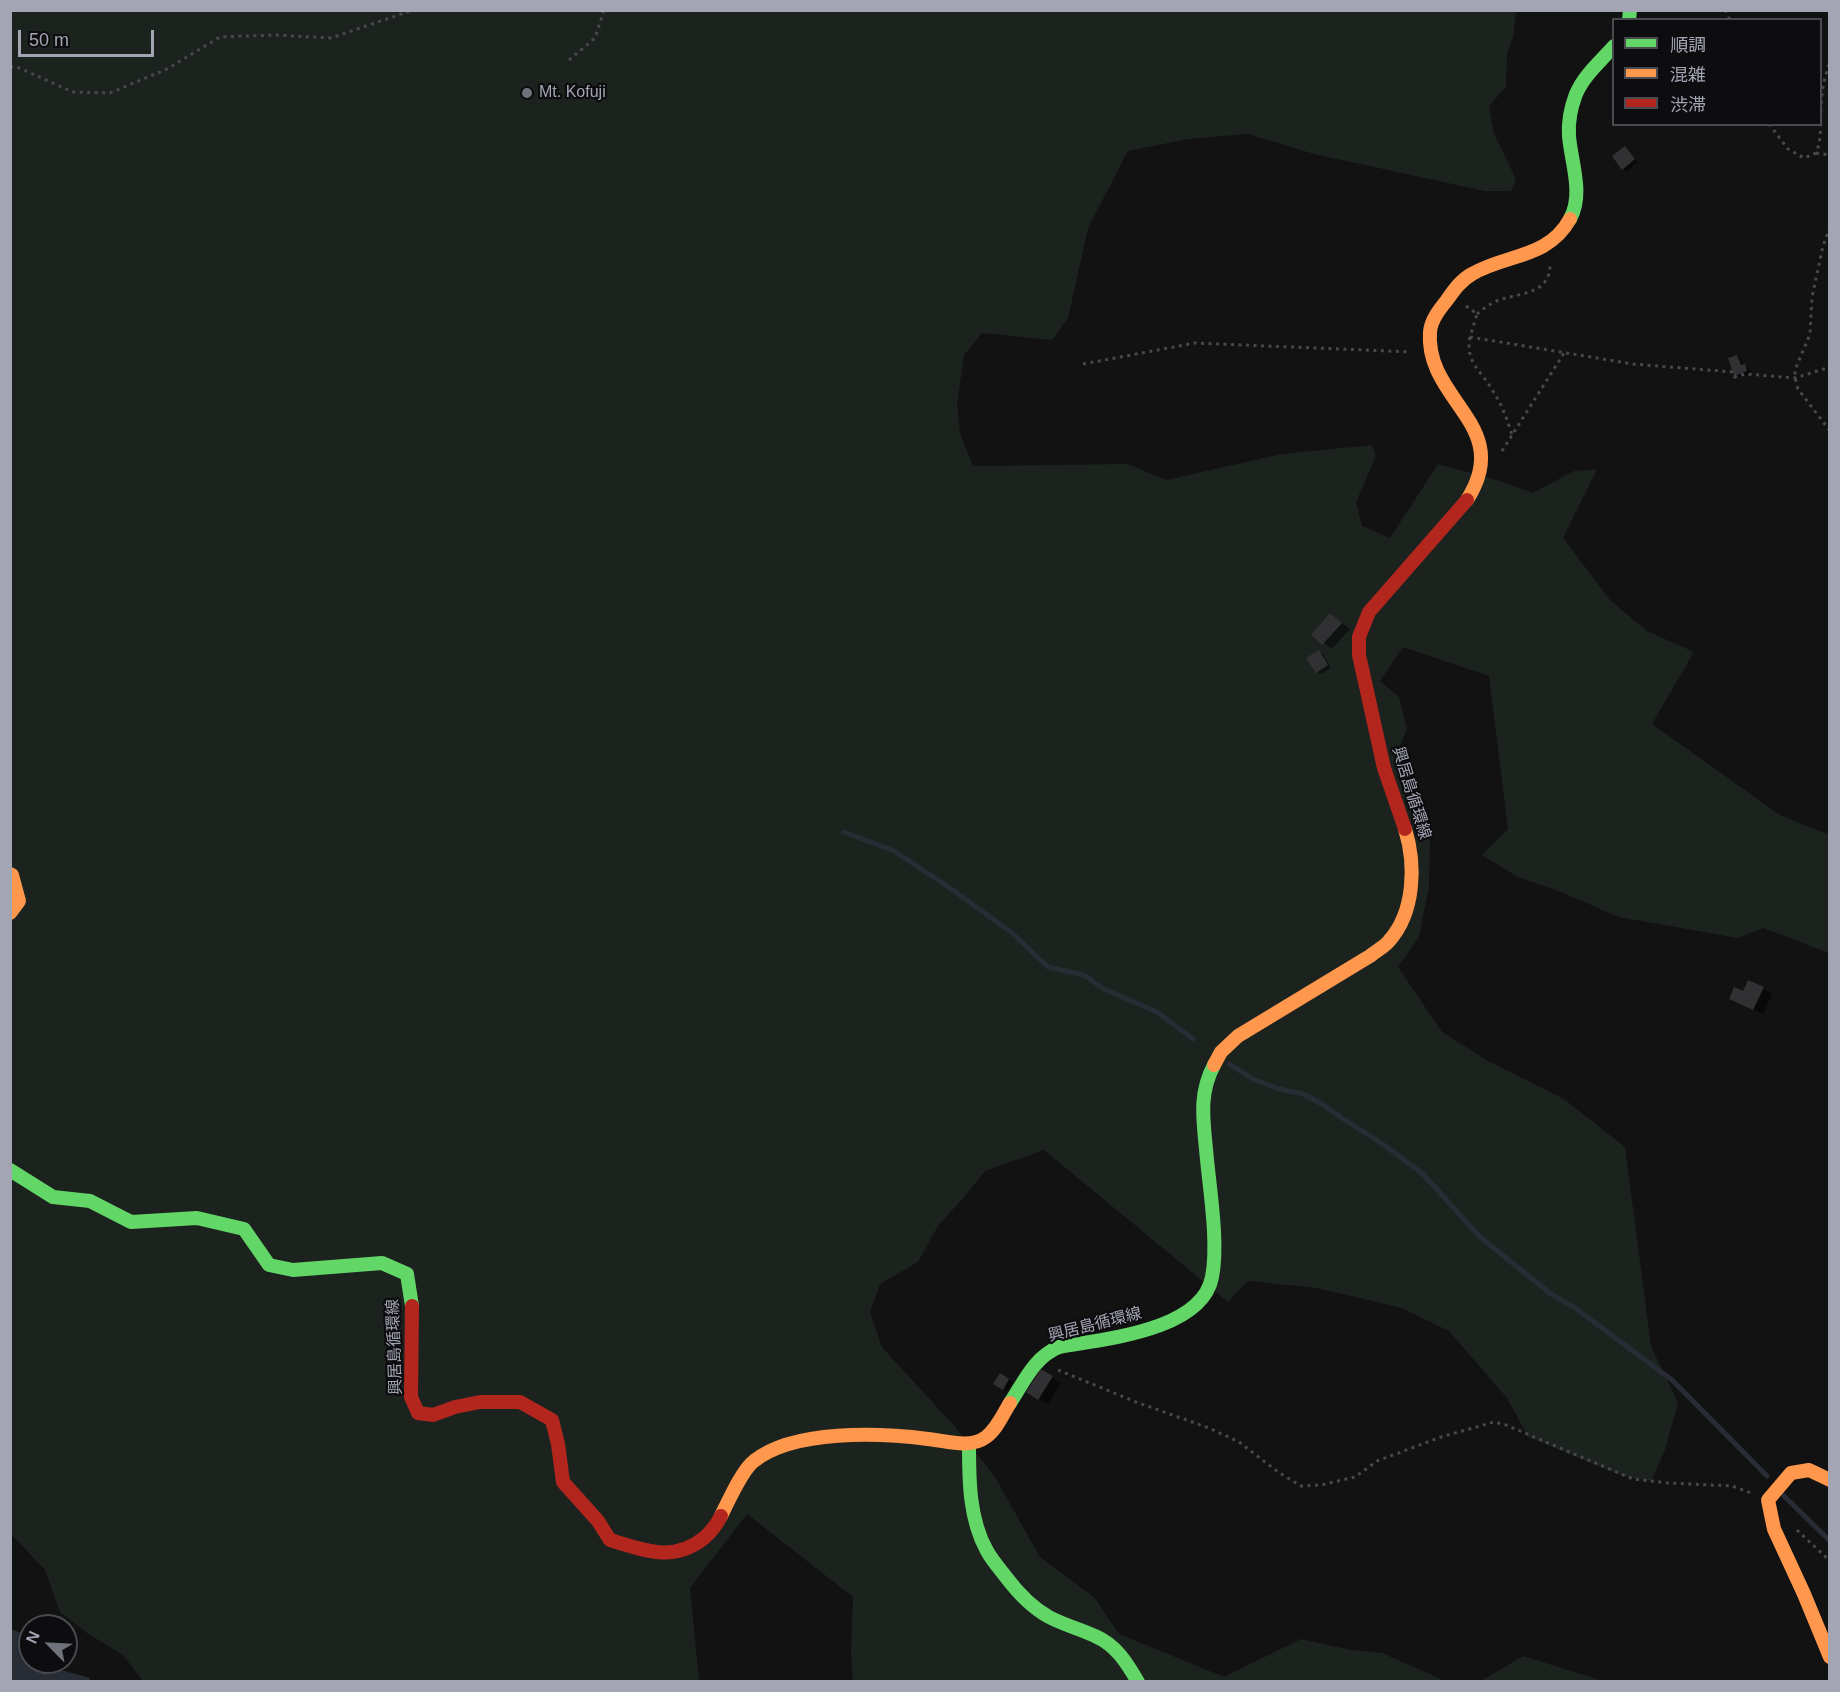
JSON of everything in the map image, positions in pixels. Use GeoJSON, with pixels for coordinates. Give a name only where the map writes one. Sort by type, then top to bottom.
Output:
{"type":"FeatureCollection","features":[{"type":"Feature","properties":{"kind":"main road"},"geometry":{"type":"LineString","coordinates":[[1482,460],[1479,443],[1470,424],[1438,374],[1430,353],[1430,327],[1434,317],[1466,278],[1484,268],[1534,251],[1568,224],[1576,204],[1569,124],[1575,99],[1585,78],[1612,48]]}},
{"type":"Feature","properties":{"kind":"main road","name":"興居島循環線"},"geometry":{"type":"LineString","coordinates":[[10,1170],[53,1197],[90,1201],[131,1222],[197,1218],[244,1229],[269,1265],[293,1270],[382,1263],[407,1274],[412,1300],[411,1397],[418,1413],[433,1415],[455,1407],[480,1402],[519,1402],[552,1420],[563,1482],[598,1521],[610,1540],[631,1547],[651,1552],[669,1553],[690,1548],[715,1528],[732,1493],[753,1462],[775,1448],[820,1437],[901,1436],[969,1444],[986,1437],[996,1427],[1037,1361],[1047,1352],[1059,1347],[1148,1330],[1188,1311],[1205,1295],[1212,1279],[1215,1256],[1203,1119],[1203,1094],[1211,1071],[1221,1052],[1238,1036],[1370,956],[1389,941],[1400,922],[1409,899],[1413,875],[1411,848],[1384,768],[1359,655],[1359,637],[1370,612],[1459,511],[1471,494],[1479,477],[1482,460]]}},
{"type":"Feature","properties":{"kind":"main road"},"geometry":{"type":"LineString","coordinates":[[10,874],[19,901],[10,913]]}},
{"type":"Feature","properties":{"kind":"main road"},"geometry":{"type":"LineString","coordinates":[[969,1444],[969,1487],[974,1519],[985,1548],[1018,1592],[1035,1610],[1057,1622],[1110,1644],[1126,1660],[1138,1682]]}},
{"type":"Feature","properties":{"kind":"main road"},"geometry":{"type":"LineString","coordinates":[[1830,1480],[1809,1470],[1791,1473],[1768,1500],[1768,1514],[1773,1528],[1797,1576],[1830,1657]]}},
{"type":"Feature","properties":{"kind":"path"},"geometry":{"type":"LineString","coordinates":[[10,67],[17,67],[73,92],[110,93],[167,69],[220,37],[275,35],[331,38],[413,10]]}},
{"type":"Feature","properties":{"kind":"path"},"geometry":{"type":"LineString","coordinates":[[569,60],[595,38],[604,10]]}},
{"type":"Feature","properties":{"kind":"path"},"geometry":{"type":"LineString","coordinates":[[1822,98],[1824,79],[1830,62]]}},
{"type":"Feature","properties":{"kind":"path"},"geometry":{"type":"LineString","coordinates":[[1771,126],[1788,149],[1804,158],[1816,153],[1830,155]]}},
{"type":"Feature","properties":{"kind":"path"},"geometry":{"type":"LineString","coordinates":[[1816,153],[1821,143],[1821,126]]}},
{"type":"Feature","properties":{"kind":"path"},"geometry":{"type":"LineString","coordinates":[[1830,226],[1823,246],[1812,297],[1810,334],[1795,370],[1797,388],[1830,431]]}},
{"type":"Feature","properties":{"kind":"path"},"geometry":{"type":"LineString","coordinates":[[1512,435],[1504,410],[1486,378],[1474,367],[1468,348],[1477,314],[1501,299],[1524,295],[1543,284],[1550,276],[1551,264],[1544,245]]}},
{"type":"Feature","properties":{"kind":"path"},"geometry":{"type":"LineString","coordinates":[[1451,294],[1477,314]]}},
{"type":"Feature","properties":{"kind":"path"},"geometry":{"type":"LineString","coordinates":[[1470,337],[1633,364],[1732,372],[1734,377],[1745,374],[1795,378],[1830,367]]}},
{"type":"Feature","properties":{"kind":"path"},"geometry":{"type":"LineString","coordinates":[[1083,364],[1195,343],[1430,353]]}},
{"type":"Feature","properties":{"kind":"path"},"geometry":{"type":"LineString","coordinates":[[1482,460],[1499,456],[1564,352]]}},
{"type":"Feature","properties":{"kind":"path"},"geometry":{"type":"LineString","coordinates":[[1037,1361],[1136,1402],[1219,1432],[1239,1442],[1278,1472],[1301,1486],[1321,1485],[1355,1477],[1377,1461],[1441,1437],[1494,1422],[1633,1479],[1732,1486],[1768,1500]]}},
{"type":"Feature","properties":{"kind":"shaded area"},"geometry":{"type":"Polygon","coordinates":[[[11,11],[1516,11],[1513,37],[1507,54],[1506,87],[1489,106],[1494,134],[1516,179],[1511,191],[1485,191],[1314,154],[1248,134],[1188,139],[1128,151],[1088,228],[1068,318],[1052,340],[982,333],[964,355],[957,404],[960,433],[973,466],[1128,464],[1166,480],[1282,454],[1372,445],[1376,456],[1356,502],[1362,526],[1390,538],[1438,464],[1497,480],[1533,493],[1574,471],[1597,469],[1563,538],[1610,600],[1647,631],[1694,652],[1652,724],[1780,815],[1829,835],[1829,953],[1763,928],[1738,938],[1619,917],[1556,890],[1518,877],[1482,855],[1508,829],[1489,676],[1403,647],[1380,681],[1399,697],[1407,729],[1397,753],[1401,772],[1430,837],[1429,886],[1419,937],[1398,967],[1442,1032],[1488,1061],[1564,1099],[1625,1147],[1651,1346],[1678,1403],[1665,1450],[1651,1481],[1623,1476],[1528,1437],[1507,1398],[1449,1331],[1402,1308],[1317,1288],[1248,1281],[1228,1302],[1044,1150],[985,1171],[938,1226],[918,1262],[880,1284],[870,1312],[882,1347],[956,1428],[995,1477],[1040,1557],[1094,1597],[1119,1634],[1224,1677],[1301,1639],[1351,1650],[1382,1653],[1445,1681],[853,1681],[851,1652],[853,1597],[747,1514],[690,1588],[699,1681],[143,1681],[123,1655],[78,1626],[78,1614],[60,1612],[45,1570],[11,1534],[11,11]]]}},
{"type":"Feature","properties":{"kind":"shaded area"},"geometry":{"type":"Polygon","coordinates":[[[11,1629],[18,1632],[18,1674],[76,1674],[90,1678],[89,1681],[11,1681],[11,1629]]]}},
{"type":"Feature","properties":{"kind":"shaded area"},"geometry":{"type":"Polygon","coordinates":[[[1523,1656],[1603,1681],[1481,1681],[1523,1656]]]}},
{"type":"Feature","properties":{"kind":"building"},"geometry":{"type":"Polygon","coordinates":[[[1625,146],[1635,159],[1622,170],[1612,156],[1625,146]]]}},
{"type":"Feature","properties":{"kind":"building"},"geometry":{"type":"Polygon","coordinates":[[[1737,355],[1741,365],[1745,364],[1747,371],[1734,376],[1728,358],[1737,355]]]}},
{"type":"Feature","properties":{"kind":"building"},"geometry":{"type":"Polygon","coordinates":[[[1330,613],[1342,623],[1322,645],[1311,635],[1330,613]]]}},
{"type":"Feature","properties":{"kind":"building"},"geometry":{"type":"Polygon","coordinates":[[[1319,650],[1328,665],[1316,673],[1306,658],[1319,650]]]}},
{"type":"Feature","properties":{"kind":"building"},"geometry":{"type":"Polygon","coordinates":[[[1748,980],[1764,987],[1753,1010],[1729,999],[1734,987],[1743,991],[1748,980]]]}},
{"type":"Feature","properties":{"kind":"building"},"geometry":{"type":"Polygon","coordinates":[[[1041,1369],[1053,1376],[1038,1400],[1026,1392],[1041,1369]]]}},
{"type":"Feature","properties":{"kind":"building"},"geometry":{"type":"Polygon","coordinates":[[[1000,1373],[1009,1379],[1003,1390],[993,1384],[1000,1373]]]}},
{"type":"Feature","properties":{"kind":"waterway"},"geometry":{"type":"LineString","coordinates":[[844,832],[894,851],[950,888],[1012,933],[1048,967],[1084,975],[1104,989],[1157,1012],[1193,1039]]}},
{"type":"Feature","properties":{"kind":"waterway"},"geometry":{"type":"LineString","coordinates":[[1229,1064],[1253,1079],[1279,1089],[1303,1094],[1322,1104],[1423,1174],[1480,1237],[1551,1294],[1575,1308],[1672,1380],[1767,1476]]}},
{"type":"Feature","properties":{"kind":"waterway"},"geometry":{"type":"LineString","coordinates":[[1784,1496],[1830,1541]]}},
{"type":"Feature","properties":{"kind":"traffic: fast"},"geometry":{"type":"LineString","coordinates":[[1629,18],[1630,10]]}},
{"type":"Feature","properties":{"kind":"traffic: fast"},"geometry":{"type":"LineString","coordinates":[[1570,219],[1576,199],[1576,178],[1569,136],[1571,109],[1583,81],[1612,48]]}},
{"type":"Feature","properties":{"kind":"traffic: fast"},"geometry":{"type":"LineString","coordinates":[[1010,1403],[1030,1371],[1050,1351],[1059,1347],[1124,1336],[1171,1321],[1190,1310],[1204,1295],[1212,1277],[1214,1247],[1203,1106],[1206,1086],[1214,1065]]}},
{"type":"Feature","properties":{"kind":"traffic: fast"},"geometry":{"type":"LineString","coordinates":[[10,1170],[53,1197],[90,1201],[131,1222],[197,1218],[244,1229],[269,1265],[293,1270],[382,1263],[407,1274],[412,1306]]}},
{"type":"Feature","properties":{"kind":"traffic: fast"},"geometry":{"type":"LineString","coordinates":[[969,1444],[973,1513],[981,1539],[993,1561],[1020,1594],[1036,1609],[1109,1644],[1125,1661],[1138,1682]]}},
{"type":"Feature","properties":{"kind":"traffic: slow"},"geometry":{"type":"LineString","coordinates":[[1467,500],[1479,474],[1481,452],[1475,432],[1440,377],[1432,356],[1430,332],[1432,323],[1438,311],[1468,276],[1538,249],[1561,232],[1570,219]]}},
{"type":"Feature","properties":{"kind":"traffic: slow"},"geometry":{"type":"LineString","coordinates":[[1214,1065],[1221,1052],[1238,1036],[1370,956],[1389,941],[1404,916],[1411,887],[1411,857],[1405,829]]}},
{"type":"Feature","properties":{"kind":"traffic: slow"},"geometry":{"type":"LineString","coordinates":[[10,874],[19,901],[10,913]]}},
{"type":"Feature","properties":{"kind":"traffic: slow"},"geometry":{"type":"LineString","coordinates":[[721,1516],[749,1465],[771,1451],[791,1443],[814,1438],[862,1435],[973,1443],[990,1434],[1010,1403]]}},
{"type":"Feature","properties":{"kind":"traffic: slow"},"geometry":{"type":"LineString","coordinates":[[1830,1480],[1809,1470],[1791,1473],[1768,1500],[1774,1529],[1830,1657]]}},
{"type":"Feature","properties":{"kind":"traffic: jam"},"geometry":{"type":"LineString","coordinates":[[1405,829],[1384,768],[1359,655],[1359,637],[1369,612],[1467,500]]}},
{"type":"Feature","properties":{"kind":"traffic: jam"},"geometry":{"type":"LineString","coordinates":[[412,1306],[411,1397],[418,1413],[433,1415],[455,1407],[480,1402],[520,1402],[552,1420],[563,1482],[598,1521],[610,1540],[658,1552],[681,1550],[704,1538],[721,1516]]}},
{"type":"Feature","properties":{"kind":"place","name":"Mt. Kofuji"},"geometry":{"type":"Point","coordinates":[527,93]}}]}
